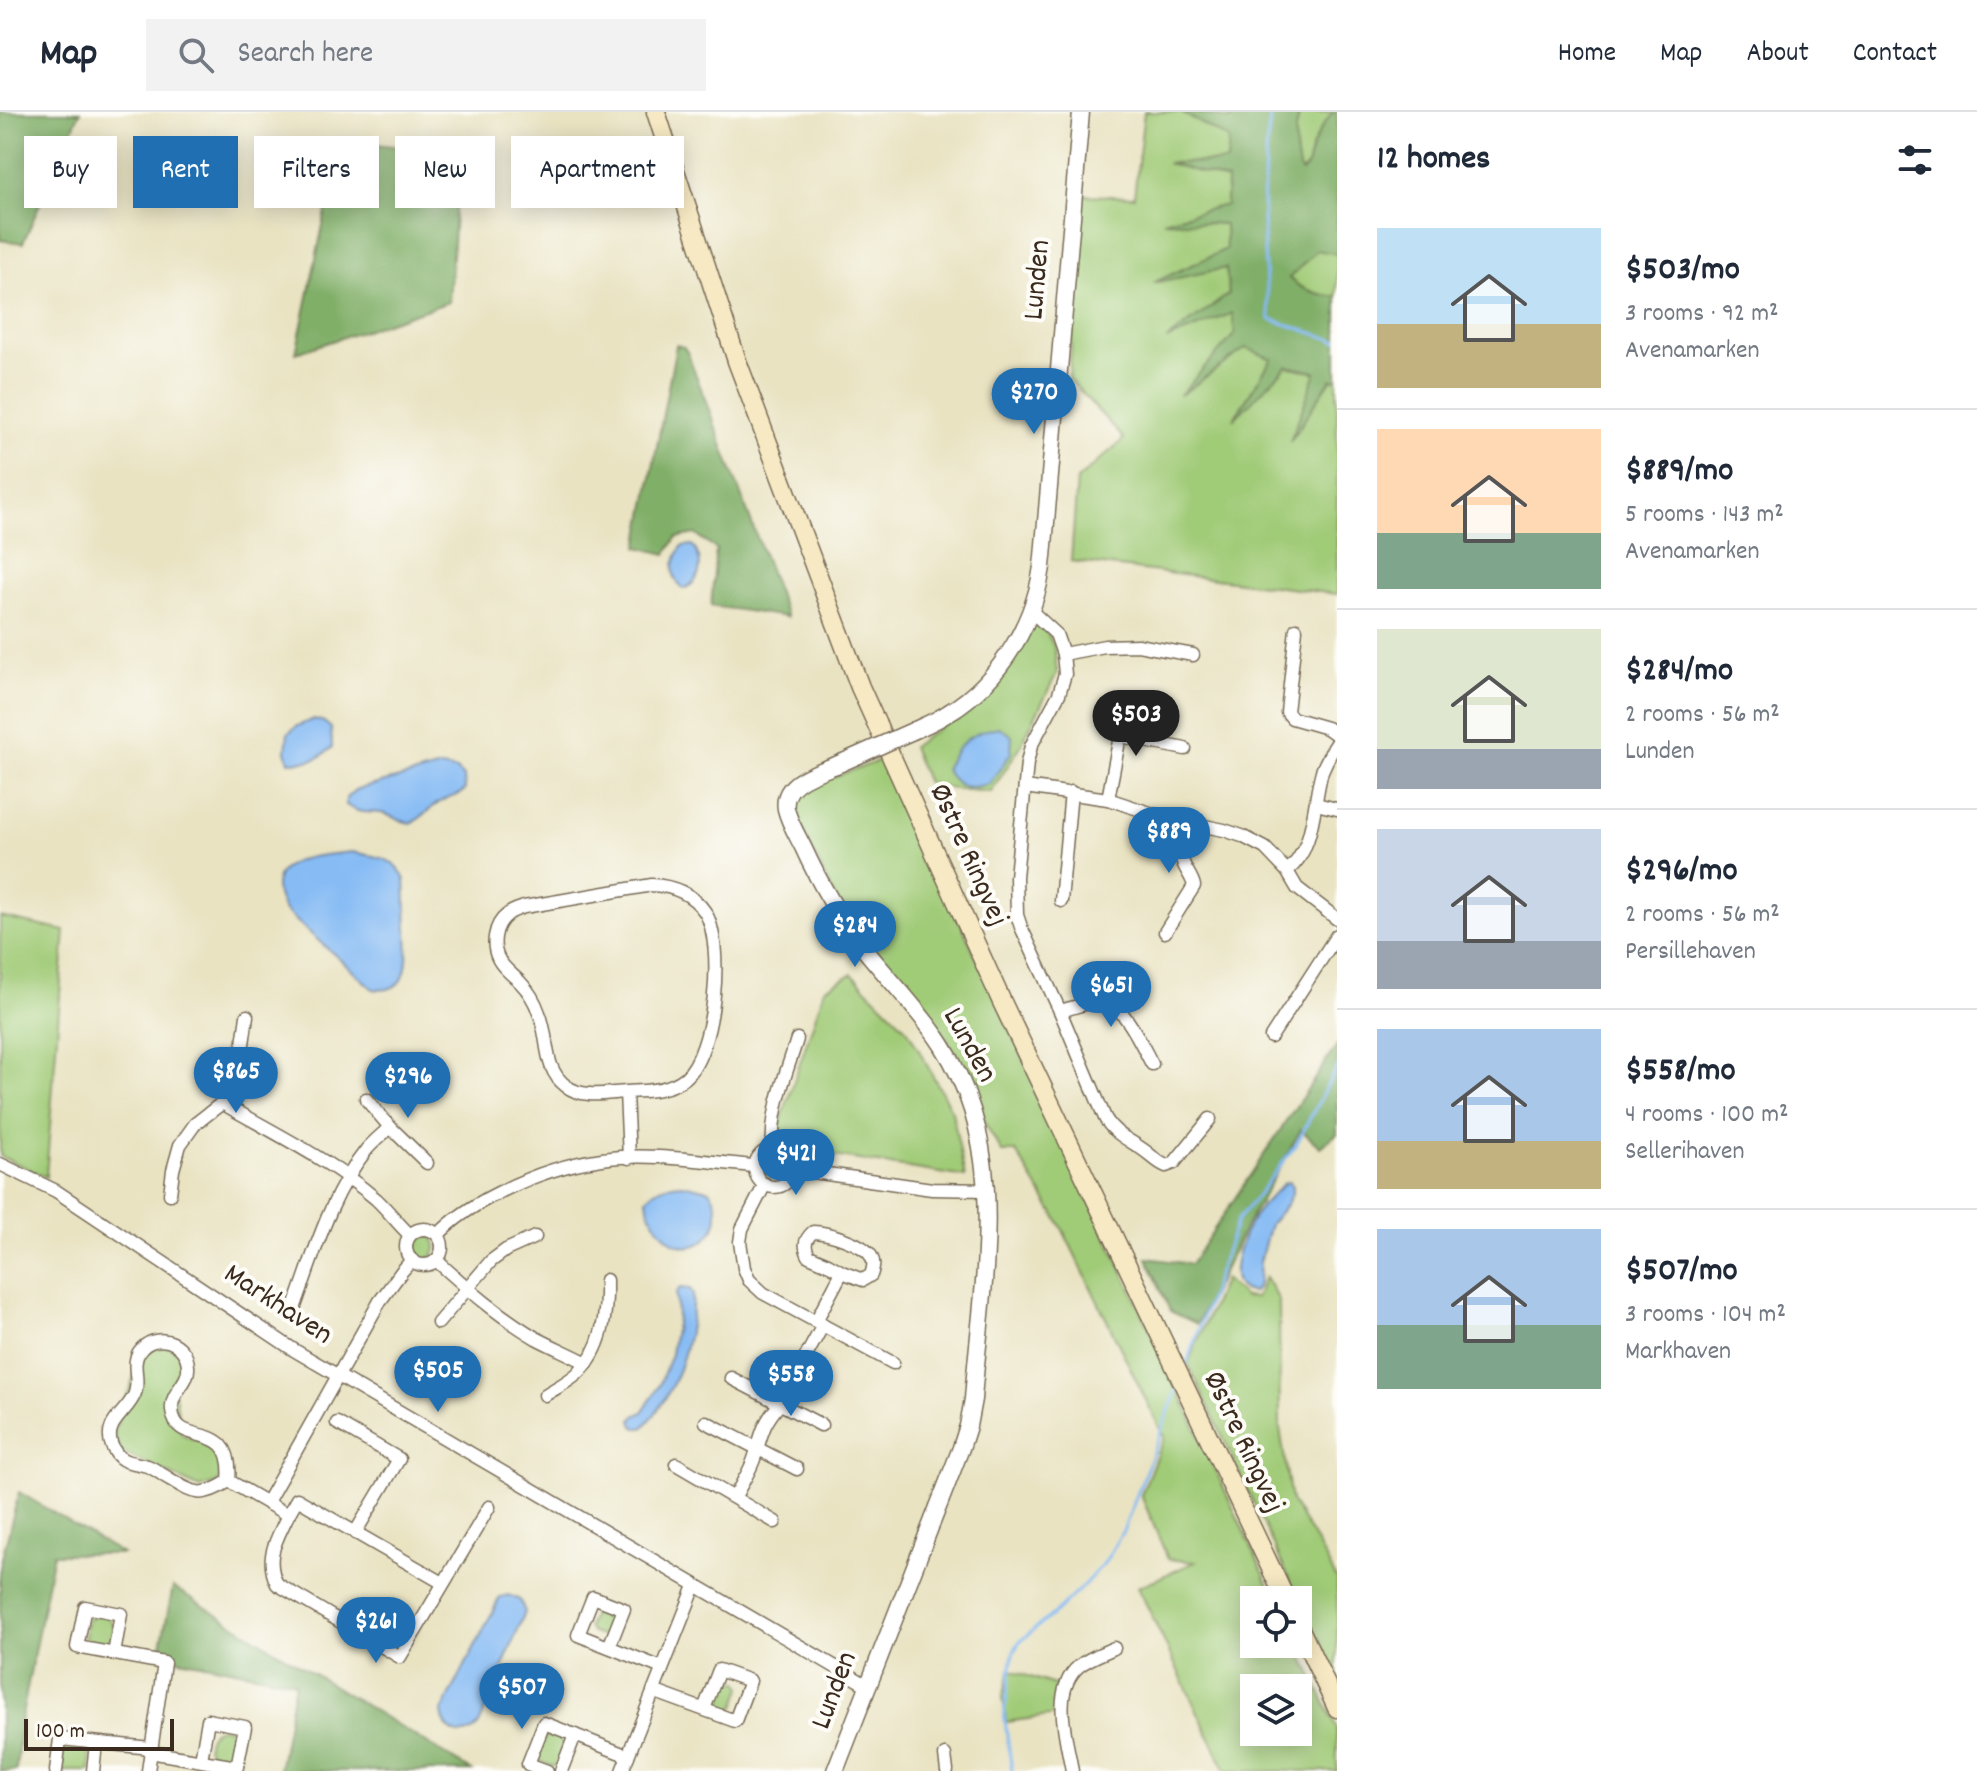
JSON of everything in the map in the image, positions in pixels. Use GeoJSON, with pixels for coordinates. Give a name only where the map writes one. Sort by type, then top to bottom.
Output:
{"type":"FeatureCollection","features":[{"type":"Feature","properties":{"kind":"main road","name":"Østre Ringvej"},"geometry":{"type":"LineString","coordinates":[[656,112],[737,361],[860,687],[1002,1002],[1279,1586]]}},
{"type":"Feature","properties":{"kind":"main road"},"geometry":{"type":"LineString","coordinates":[[1312,1655],[1337,1708]]}},
{"type":"Feature","properties":{"kind":"street","name":"Lunden"},"geometry":{"type":"LineString","coordinates":[[835,1771],[968,1426],[985,1263],[987,1190],[976,1123],[955,1067],[929,1027],[840,917],[789,817],[786,798],[789,788],[798,781],[949,713],[990,678],[1013,646],[1031,611],[1043,564],[1081,112]]}},
{"type":"Feature","properties":{"kind":"street"},"geometry":{"type":"LineString","coordinates":[[1031,611],[1056,634],[1063,654],[1065,674],[1059,694],[1031,746],[1027,763],[1016,877],[1017,915],[1108,1124],[1166,1166],[1174,1163],[1210,1119]]}},
{"type":"Feature","properties":{"kind":"street"},"geometry":{"type":"LineString","coordinates":[[1296,629],[1287,712],[1292,718],[1327,728],[1337,735]]}},
{"type":"Feature","properties":{"kind":"street"},"geometry":{"type":"LineString","coordinates":[[1063,654],[1105,646],[1138,645],[1193,655]]}},
{"type":"Feature","properties":{"kind":"street"},"geometry":{"type":"LineString","coordinates":[[1108,799],[1120,736],[1185,749]]}},
{"type":"Feature","properties":{"kind":"street"},"geometry":{"type":"LineString","coordinates":[[1287,871],[1305,849],[1322,773],[1337,743]]}},
{"type":"Feature","properties":{"kind":"street"},"geometry":{"type":"LineString","coordinates":[[1025,787],[1108,799],[1165,818],[1242,836],[1265,848],[1287,871],[1297,888],[1337,919]]}},
{"type":"Feature","properties":{"kind":"street"},"geometry":{"type":"LineString","coordinates":[[1061,901],[1071,792]]}},
{"type":"Feature","properties":{"kind":"street"},"geometry":{"type":"LineString","coordinates":[[1316,804],[1337,809]]}},
{"type":"Feature","properties":{"kind":"street"},"geometry":{"type":"LineString","coordinates":[[1165,932],[1194,886],[1182,859],[1190,824]]}},
{"type":"Feature","properties":{"kind":"street"},"geometry":{"type":"LineString","coordinates":[[652,885],[688,895],[705,912],[715,940],[714,989],[711,1023],[699,1060],[686,1077],[665,1089],[626,1092],[587,1094],[574,1091],[554,1074],[547,1054],[541,1016],[531,995],[504,967],[495,950],[497,928],[506,915],[524,907],[652,885]]}},
{"type":"Feature","properties":{"kind":"street"},"geometry":{"type":"LineString","coordinates":[[1271,1037],[1337,935]]}},
{"type":"Feature","properties":{"kind":"street"},"geometry":{"type":"LineString","coordinates":[[1060,1011],[1105,1001],[1115,1005],[1130,1024],[1152,1064]]}},
{"type":"Feature","properties":{"kind":"street"},"geometry":{"type":"LineString","coordinates":[[170,1194],[180,1145],[195,1124],[222,1103],[242,1051],[247,1016]]}},
{"type":"Feature","properties":{"kind":"street"},"geometry":{"type":"LineString","coordinates":[[773,1149],[774,1115],[797,1039]]}},
{"type":"Feature","properties":{"kind":"street"},"geometry":{"type":"LineString","coordinates":[[626,1092],[629,1158]]}},
{"type":"Feature","properties":{"kind":"street"},"geometry":{"type":"LineString","coordinates":[[366,1099],[427,1163]]}},
{"type":"Feature","properties":{"kind":"street"},"geometry":{"type":"LineString","coordinates":[[222,1103],[347,1177],[378,1202],[410,1235]]}},
{"type":"Feature","properties":{"kind":"street"},"geometry":{"type":"LineString","coordinates":[[294,1309],[334,1202],[347,1177],[369,1147],[390,1127]]}},
{"type":"Feature","properties":{"kind":"street"},"geometry":{"type":"LineString","coordinates":[[773,1149],[787,1154],[792,1169],[789,1179],[780,1185],[770,1186],[757,1177],[755,1166],[763,1152],[773,1149]]}},
{"type":"Feature","properties":{"kind":"street"},"geometry":{"type":"LineString","coordinates":[[438,1235],[482,1201],[519,1182],[560,1168],[603,1159],[629,1158],[755,1166]]}},
{"type":"Feature","properties":{"kind":"street","name":"Markhaven"},"geometry":{"type":"LineString","coordinates":[[0,1164],[56,1191],[294,1350],[868,1686]]}},
{"type":"Feature","properties":{"kind":"street"},"geometry":{"type":"LineString","coordinates":[[792,1169],[932,1189],[987,1190]]}},
{"type":"Feature","properties":{"kind":"street"},"geometry":{"type":"LineString","coordinates":[[765,1184],[742,1229],[740,1242],[749,1280],[763,1293],[893,1363]]}},
{"type":"Feature","properties":{"kind":"street"},"geometry":{"type":"LineString","coordinates":[[426,1229],[438,1235],[443,1248],[437,1261],[424,1265],[412,1260],[407,1250],[410,1235],[426,1229]]}},
{"type":"Feature","properties":{"kind":"street"},"geometry":{"type":"LineString","coordinates":[[813,1232],[846,1240],[864,1249],[873,1259],[873,1270],[867,1279],[854,1278],[842,1272],[809,1256],[804,1247],[813,1232]]}},
{"type":"Feature","properties":{"kind":"street"},"geometry":{"type":"LineString","coordinates":[[438,1323],[491,1261],[506,1250],[535,1237]]}},
{"type":"Feature","properties":{"kind":"street"},"geometry":{"type":"LineString","coordinates":[[267,1502],[380,1301],[412,1260]]}},
{"type":"Feature","properties":{"kind":"street"},"geometry":{"type":"LineString","coordinates":[[437,1261],[494,1309],[536,1337],[587,1363]]}},
{"type":"Feature","properties":{"kind":"street"},"geometry":{"type":"LineString","coordinates":[[735,1497],[755,1457],[765,1424],[780,1404],[842,1272]]}},
{"type":"Feature","properties":{"kind":"street"},"geometry":{"type":"LineString","coordinates":[[545,1395],[576,1375],[587,1363],[603,1325],[606,1280]]}},
{"type":"Feature","properties":{"kind":"street"},"geometry":{"type":"LineString","coordinates":[[160,1339],[171,1341],[186,1355],[189,1368],[176,1393],[172,1412],[181,1428],[221,1443],[227,1454],[229,1481],[212,1492],[202,1494],[190,1491],[147,1466],[127,1462],[113,1448],[110,1440],[112,1424],[136,1392],[135,1362],[143,1347],[151,1342],[160,1339]]}},
{"type":"Feature","properties":{"kind":"street"},"geometry":{"type":"LineString","coordinates":[[731,1378],[821,1425]]}},
{"type":"Feature","properties":{"kind":"street"},"geometry":{"type":"LineString","coordinates":[[706,1422],[797,1469]]}},
{"type":"Feature","properties":{"kind":"street"},"geometry":{"type":"LineString","coordinates":[[337,1423],[399,1459],[355,1533]]}},
{"type":"Feature","properties":{"kind":"street"},"geometry":{"type":"LineString","coordinates":[[676,1464],[775,1522]]}},
{"type":"Feature","properties":{"kind":"street"},"geometry":{"type":"LineString","coordinates":[[229,1481],[288,1515]]}},
{"type":"Feature","properties":{"kind":"street"},"geometry":{"type":"LineString","coordinates":[[443,1583],[297,1499],[272,1550],[270,1564],[277,1584],[400,1657],[489,1507]]}},
{"type":"Feature","properties":{"kind":"street"},"geometry":{"type":"LineString","coordinates":[[622,1771],[695,1586]]}},
{"type":"Feature","properties":{"kind":"street"},"geometry":{"type":"LineString","coordinates":[[114,1654],[121,1614],[85,1607],[77,1647],[114,1654],[164,1663],[148,1771]]}},
{"type":"Feature","properties":{"kind":"street"},"geometry":{"type":"LineString","coordinates":[[609,1647],[662,1668]]}},
{"type":"Feature","properties":{"kind":"street"},"geometry":{"type":"LineString","coordinates":[[1072,1771],[1064,1721],[1065,1686],[1078,1667],[1114,1648]]}},
{"type":"Feature","properties":{"kind":"street"},"geometry":{"type":"LineString","coordinates":[[653,1691],[704,1709]]}},
{"type":"Feature","properties":{"kind":"street"},"geometry":{"type":"LineString","coordinates":[[56,1771],[60,1739],[150,1750],[201,1760],[237,1767],[245,1727],[208,1720],[201,1760]]}},
{"type":"Feature","properties":{"kind":"street"},"geometry":{"type":"LineString","coordinates":[[547,1771],[528,1764],[544,1723],[628,1756]]}},
{"type":"Feature","properties":{"kind":"street"},"geometry":{"type":"LineString","coordinates":[[561,1771],[575,1735]]}},
{"type":"Feature","properties":{"kind":"street"},"geometry":{"type":"LineString","coordinates":[[93,1771],[96,1743]]}},
{"type":"Feature","properties":{"kind":"street"},"geometry":{"type":"LineString","coordinates":[[945,1755],[947,1771]]}},
{"type":"Feature","properties":{"kind":"green space"},"geometry":{"type":"Polygon","coordinates":[[[0,112],[80,112],[70,136],[24,136],[24,208],[38,208],[23,243],[0,240],[0,112]]]}},
{"type":"Feature","properties":{"kind":"green space"},"geometry":{"type":"Polygon","coordinates":[[[1144,112],[1181,112],[1230,140],[1227,162],[1171,163],[1227,180],[1226,206],[1167,220],[1225,224],[1226,250],[1157,281],[1226,268],[1229,294],[1169,338],[1233,313],[1235,334],[1184,393],[1246,347],[1272,359],[1236,415],[1287,366],[1317,373],[1292,437],[1332,379],[1337,380],[1337,594],[1071,561],[1077,480],[1124,439],[1069,379],[1083,195],[1134,197],[1144,112]]]}},
{"type":"Feature","properties":{"kind":"green space"},"geometry":{"type":"Polygon","coordinates":[[[1181,112],[1231,119],[1233,112],[1300,112],[1295,140],[1302,172],[1307,167],[1320,132],[1333,112],[1337,112],[1337,254],[1317,250],[1289,278],[1305,289],[1337,297],[1337,380],[1331,379],[1290,442],[1316,372],[1287,366],[1233,420],[1272,359],[1246,348],[1179,396],[1235,334],[1232,313],[1166,340],[1229,294],[1226,268],[1153,283],[1226,249],[1225,224],[1163,221],[1226,205],[1227,180],[1167,163],[1227,162],[1229,139],[1181,112]]]}},
{"type":"Feature","properties":{"kind":"green space"},"geometry":{"type":"Polygon","coordinates":[[[1300,112],[1333,112],[1316,138],[1307,167],[1301,172],[1295,140],[1300,112]]]}},
{"type":"Feature","properties":{"kind":"green space"},"geometry":{"type":"Polygon","coordinates":[[[379,145],[395,146],[395,208],[455,208],[449,302],[296,353],[327,208],[379,208],[379,145]]]}},
{"type":"Feature","properties":{"kind":"green space"},"geometry":{"type":"Polygon","coordinates":[[[1320,249],[1337,254],[1337,297],[1311,291],[1289,278],[1320,249]]]}},
{"type":"Feature","properties":{"kind":"green space"},"geometry":{"type":"Polygon","coordinates":[[[676,345],[684,347],[688,354],[787,617],[711,606],[716,549],[695,534],[676,538],[666,554],[638,547],[676,345]]]}},
{"type":"Feature","properties":{"kind":"green space"},"geometry":{"type":"Polygon","coordinates":[[[1034,624],[1045,629],[1054,646],[1057,673],[1020,747],[991,792],[927,783],[912,747],[968,706],[1005,671],[1034,624]]]}},
{"type":"Feature","properties":{"kind":"green space"},"geometry":{"type":"Polygon","coordinates":[[[884,759],[1269,1586],[1240,1586],[1240,1658],[1304,1658],[1311,1674],[1240,1674],[1240,1746],[1312,1746],[1312,1676],[1337,1728],[1337,1771],[1226,1771],[1138,1587],[1195,1562],[1168,1559],[1141,1495],[1164,1437],[1060,1224],[1016,1152],[1002,1152],[986,1125],[967,1074],[942,1032],[842,913],[795,813],[803,788],[884,759]]]}},
{"type":"Feature","properties":{"kind":"green space"},"geometry":{"type":"Polygon","coordinates":[[[0,917],[65,931],[46,1177],[0,1156],[0,917]]]}},
{"type":"Feature","properties":{"kind":"green space"},"geometry":{"type":"Polygon","coordinates":[[[852,974],[908,1030],[952,1111],[965,1177],[797,1150],[779,1126],[825,988],[852,974]]]}},
{"type":"Feature","properties":{"kind":"green space"},"geometry":{"type":"Polygon","coordinates":[[[1337,1045],[1337,1134],[1320,1147],[1301,1130],[1246,1226],[1197,1324],[1170,1311],[1147,1258],[1191,1264],[1337,1045]]]}},
{"type":"Feature","properties":{"kind":"green space"},"geometry":{"type":"Polygon","coordinates":[[[774,1155],[782,1159],[786,1167],[782,1175],[774,1179],[766,1175],[762,1167],[766,1159],[774,1155]]]}},
{"type":"Feature","properties":{"kind":"green space"},"geometry":{"type":"Polygon","coordinates":[[[424,1235],[432,1239],[436,1247],[432,1255],[424,1259],[416,1255],[412,1247],[416,1239],[424,1235]]]}},
{"type":"Feature","properties":{"kind":"green space"},"geometry":{"type":"Polygon","coordinates":[[[1265,1277],[1279,1300],[1280,1428],[1291,1501],[1337,1580],[1337,1681],[1312,1628],[1312,1586],[1292,1586],[1188,1363],[1224,1279],[1244,1297],[1256,1298],[1265,1277]]]}},
{"type":"Feature","properties":{"kind":"green space"},"geometry":{"type":"Polygon","coordinates":[[[166,1344],[181,1355],[184,1372],[174,1387],[181,1434],[205,1441],[221,1450],[224,1473],[217,1483],[200,1488],[123,1453],[117,1444],[114,1433],[141,1356],[149,1347],[166,1344]]]}},
{"type":"Feature","properties":{"kind":"green space"},"geometry":{"type":"Polygon","coordinates":[[[19,1492],[122,1554],[53,1554],[21,1720],[16,1771],[0,1771],[0,1566],[19,1492]]]}},
{"type":"Feature","properties":{"kind":"green space"},"geometry":{"type":"Polygon","coordinates":[[[173,1587],[472,1771],[279,1771],[295,1682],[159,1655],[173,1587]]]}},
{"type":"Feature","properties":{"kind":"green space"},"geometry":{"type":"Polygon","coordinates":[[[600,1604],[616,1613],[605,1637],[592,1633],[588,1627],[595,1608],[600,1604]]]}},
{"type":"Feature","properties":{"kind":"green space"},"geometry":{"type":"Polygon","coordinates":[[[98,1614],[109,1617],[114,1628],[111,1642],[96,1647],[85,1638],[87,1620],[98,1614]]]}},
{"type":"Feature","properties":{"kind":"green space"},"geometry":{"type":"Polygon","coordinates":[[[1010,1670],[1057,1686],[1057,1715],[1006,1722],[1003,1697],[1010,1670]]]}},
{"type":"Feature","properties":{"kind":"green space"},"geometry":{"type":"Polygon","coordinates":[[[726,1679],[739,1682],[742,1687],[735,1707],[730,1711],[714,1703],[721,1682],[726,1679]]]}},
{"type":"Feature","properties":{"kind":"green space"},"geometry":{"type":"Polygon","coordinates":[[[223,1728],[234,1733],[239,1744],[234,1755],[223,1760],[212,1755],[207,1744],[212,1733],[223,1728]]]}},
{"type":"Feature","properties":{"kind":"green space"},"geometry":{"type":"Polygon","coordinates":[[[552,1734],[562,1738],[565,1743],[558,1763],[551,1766],[537,1757],[545,1737],[552,1734]]]}},
{"type":"Feature","properties":{"kind":"green space"},"geometry":{"type":"Polygon","coordinates":[[[73,1745],[88,1753],[90,1771],[60,1771],[63,1752],[73,1745]]]}},
{"type":"Feature","properties":{"kind":"water"},"geometry":{"type":"Polygon","coordinates":[[[692,545],[699,557],[700,570],[694,581],[683,589],[675,579],[674,563],[682,546],[692,545]]]}},
{"type":"Feature","properties":{"kind":"water"},"geometry":{"type":"Polygon","coordinates":[[[314,719],[331,728],[332,747],[313,760],[289,762],[286,751],[288,733],[314,719]]]}},
{"type":"Feature","properties":{"kind":"water"},"geometry":{"type":"Polygon","coordinates":[[[999,727],[1012,736],[1011,753],[989,784],[969,787],[954,781],[945,769],[960,746],[980,732],[999,727]]]}},
{"type":"Feature","properties":{"kind":"water"},"geometry":{"type":"Polygon","coordinates":[[[441,767],[456,770],[464,778],[465,790],[441,801],[411,823],[346,805],[346,798],[355,790],[441,767]]]}},
{"type":"Feature","properties":{"kind":"water"},"geometry":{"type":"Polygon","coordinates":[[[352,852],[390,862],[405,880],[407,962],[401,980],[386,989],[373,989],[284,910],[277,892],[279,875],[295,862],[352,852]]]}},
{"type":"Feature","properties":{"kind":"water"},"geometry":{"type":"Polygon","coordinates":[[[1289,1182],[1292,1193],[1270,1224],[1260,1261],[1259,1283],[1254,1292],[1243,1289],[1237,1283],[1235,1272],[1244,1235],[1261,1208],[1284,1183],[1289,1182]]]}},
{"type":"Feature","properties":{"kind":"water"},"geometry":{"type":"Polygon","coordinates":[[[683,1184],[709,1190],[716,1203],[717,1216],[707,1238],[697,1245],[686,1247],[674,1243],[662,1232],[648,1208],[647,1198],[663,1187],[683,1184]]]}},
{"type":"Feature","properties":{"kind":"water"},"geometry":{"type":"Polygon","coordinates":[[[680,1288],[690,1289],[693,1294],[686,1349],[665,1398],[643,1428],[637,1428],[632,1420],[643,1412],[659,1386],[671,1354],[677,1318],[676,1293],[680,1288]]]}},
{"type":"Feature","properties":{"kind":"water"},"geometry":{"type":"Polygon","coordinates":[[[508,1595],[520,1600],[525,1612],[480,1723],[468,1733],[456,1733],[446,1725],[442,1711],[500,1597],[508,1595]]]}},
{"type":"Feature","properties":{"kind":"waterway"},"geometry":{"type":"LineString","coordinates":[[1271,112],[1263,216],[1270,319],[1337,341]]}},
{"type":"Feature","properties":{"kind":"waterway"},"geometry":{"type":"LineString","coordinates":[[1185,1368],[1237,1221],[1297,1143],[1337,1067]]}},
{"type":"Feature","properties":{"kind":"waterway"},"geometry":{"type":"LineString","coordinates":[[1012,1771],[1004,1714],[1013,1654],[1019,1642],[1057,1611],[1105,1562],[1124,1529],[1177,1389]]}}]}
